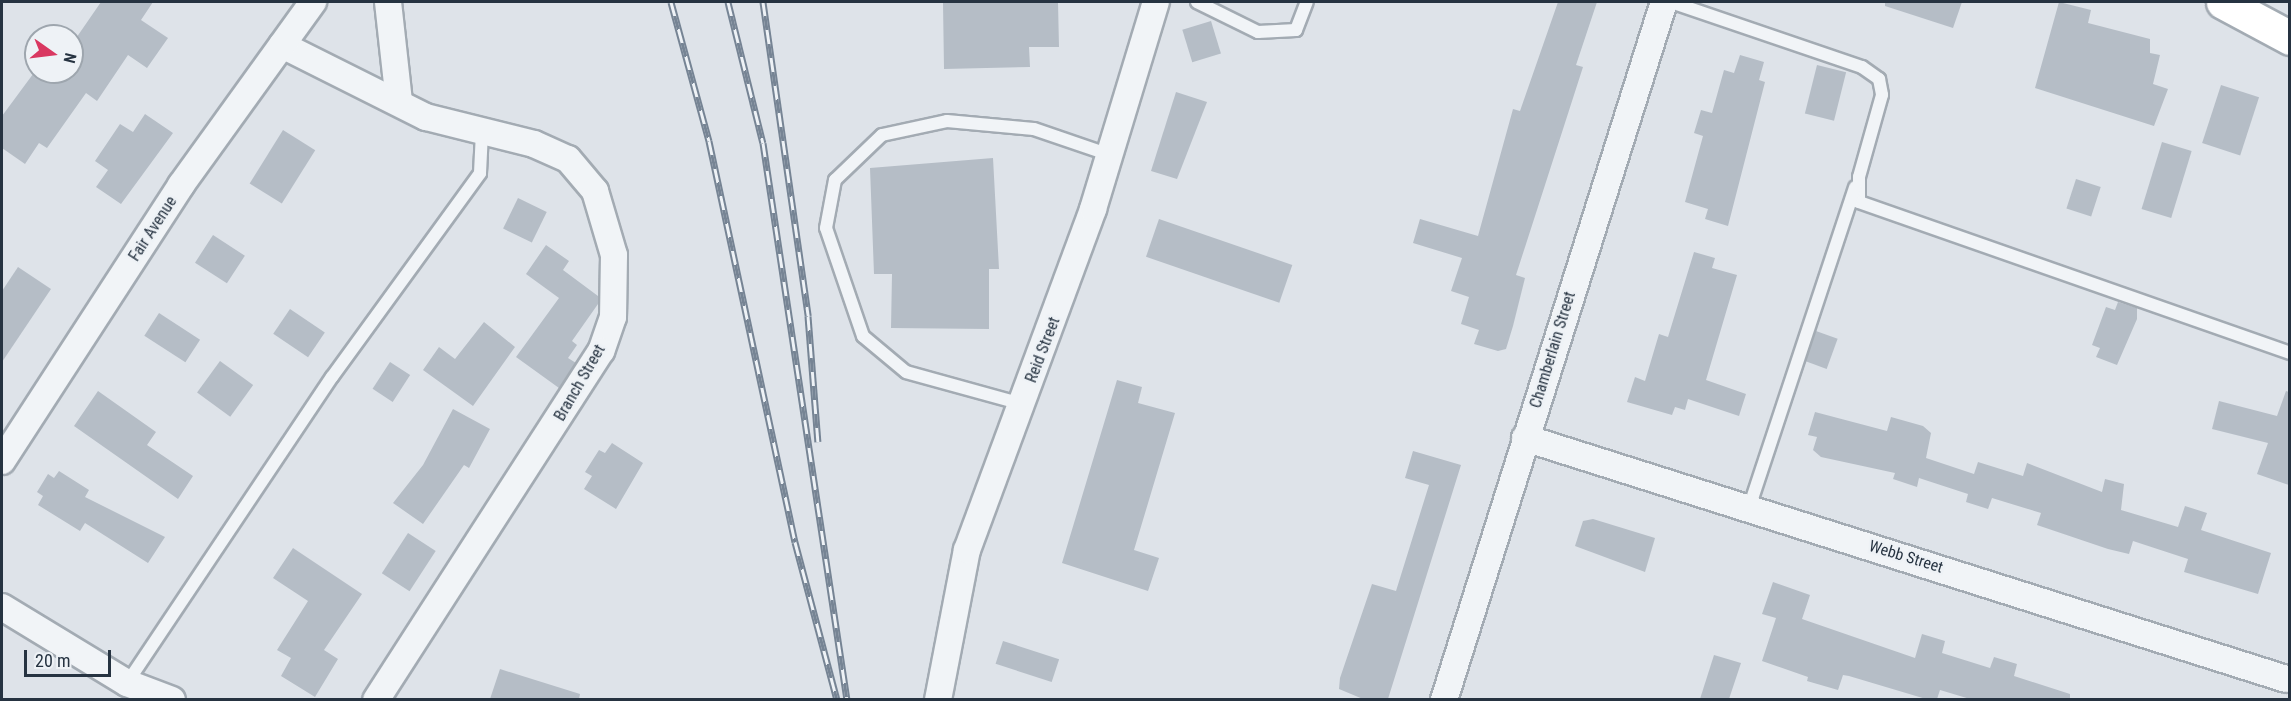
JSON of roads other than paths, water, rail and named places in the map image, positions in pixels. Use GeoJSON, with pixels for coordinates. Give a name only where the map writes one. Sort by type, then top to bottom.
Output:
{"type":"FeatureCollection","features":[{"type":"Feature","properties":{"kind":"main road"},"geometry":{"type":"LineString","coordinates":[[2223,2],[2289,38]]}},
{"type":"Feature","properties":{"kind":"street","name":"Fair Avenue"},"geometry":{"type":"LineString","coordinates":[[2,461],[181,185],[313,2]]}},
{"type":"Feature","properties":{"kind":"street"},"geometry":{"type":"LineString","coordinates":[[388,2],[399,102]]}},
{"type":"Feature","properties":{"kind":"street","name":"Reid Street"},"geometry":{"type":"LineString","coordinates":[[938,699],[967,550],[1022,404],[1110,155],[1156,2]]}},
{"type":"Feature","properties":{"kind":"street","name":"Chamberlain Street"},"geometry":{"type":"LineString","coordinates":[[1444,699],[1664,2]]}},
{"type":"Feature","properties":{"kind":"street","name":"Branch Street"},"geometry":{"type":"LineString","coordinates":[[282,45],[442,123],[559,154],[595,191],[614,255],[613,317],[601,351],[532,463],[376,699]]}},
{"type":"Feature","properties":{"kind":"street","name":"Webb Street"},"geometry":{"type":"LineString","coordinates":[[1525,438],[1749,508],[2285,683]]}},
{"type":"Feature","properties":{"kind":"street"},"geometry":{"type":"LineString","coordinates":[[2,607],[127,683],[172,699]]}},
{"type":"Feature","properties":{"kind":"lane"},"geometry":{"type":"LineString","coordinates":[[1197,2],[1258,32],[1296,30],[1307,2]]}},
{"type":"Feature","properties":{"kind":"lane"},"geometry":{"type":"LineString","coordinates":[[1671,2],[1862,67],[1879,79],[1882,95],[1859,177],[1749,508]]}},
{"type":"Feature","properties":{"kind":"lane"},"geometry":{"type":"LineString","coordinates":[[1022,404],[906,372],[863,336],[826,228],[835,180],[882,135],[947,122],[1034,129],[1110,155]]}},
{"type":"Feature","properties":{"kind":"lane"},"geometry":{"type":"LineString","coordinates":[[127,683],[332,377],[480,173],[482,132]]}},
{"type":"Feature","properties":{"kind":"lane"},"geometry":{"type":"LineString","coordinates":[[1859,177],[1859,202],[1877,212],[2289,353]]}},
{"type":"Feature","properties":{"kind":"railway"},"geometry":{"type":"LineString","coordinates":[[671,2],[709,141],[795,542],[837,700]]}},
{"type":"Feature","properties":{"kind":"railway"},"geometry":{"type":"LineString","coordinates":[[728,2],[763,143],[847,700]]}},
{"type":"Feature","properties":{"kind":"railway"},"geometry":{"type":"LineString","coordinates":[[763,2],[808,316],[818,442]]}}]}
